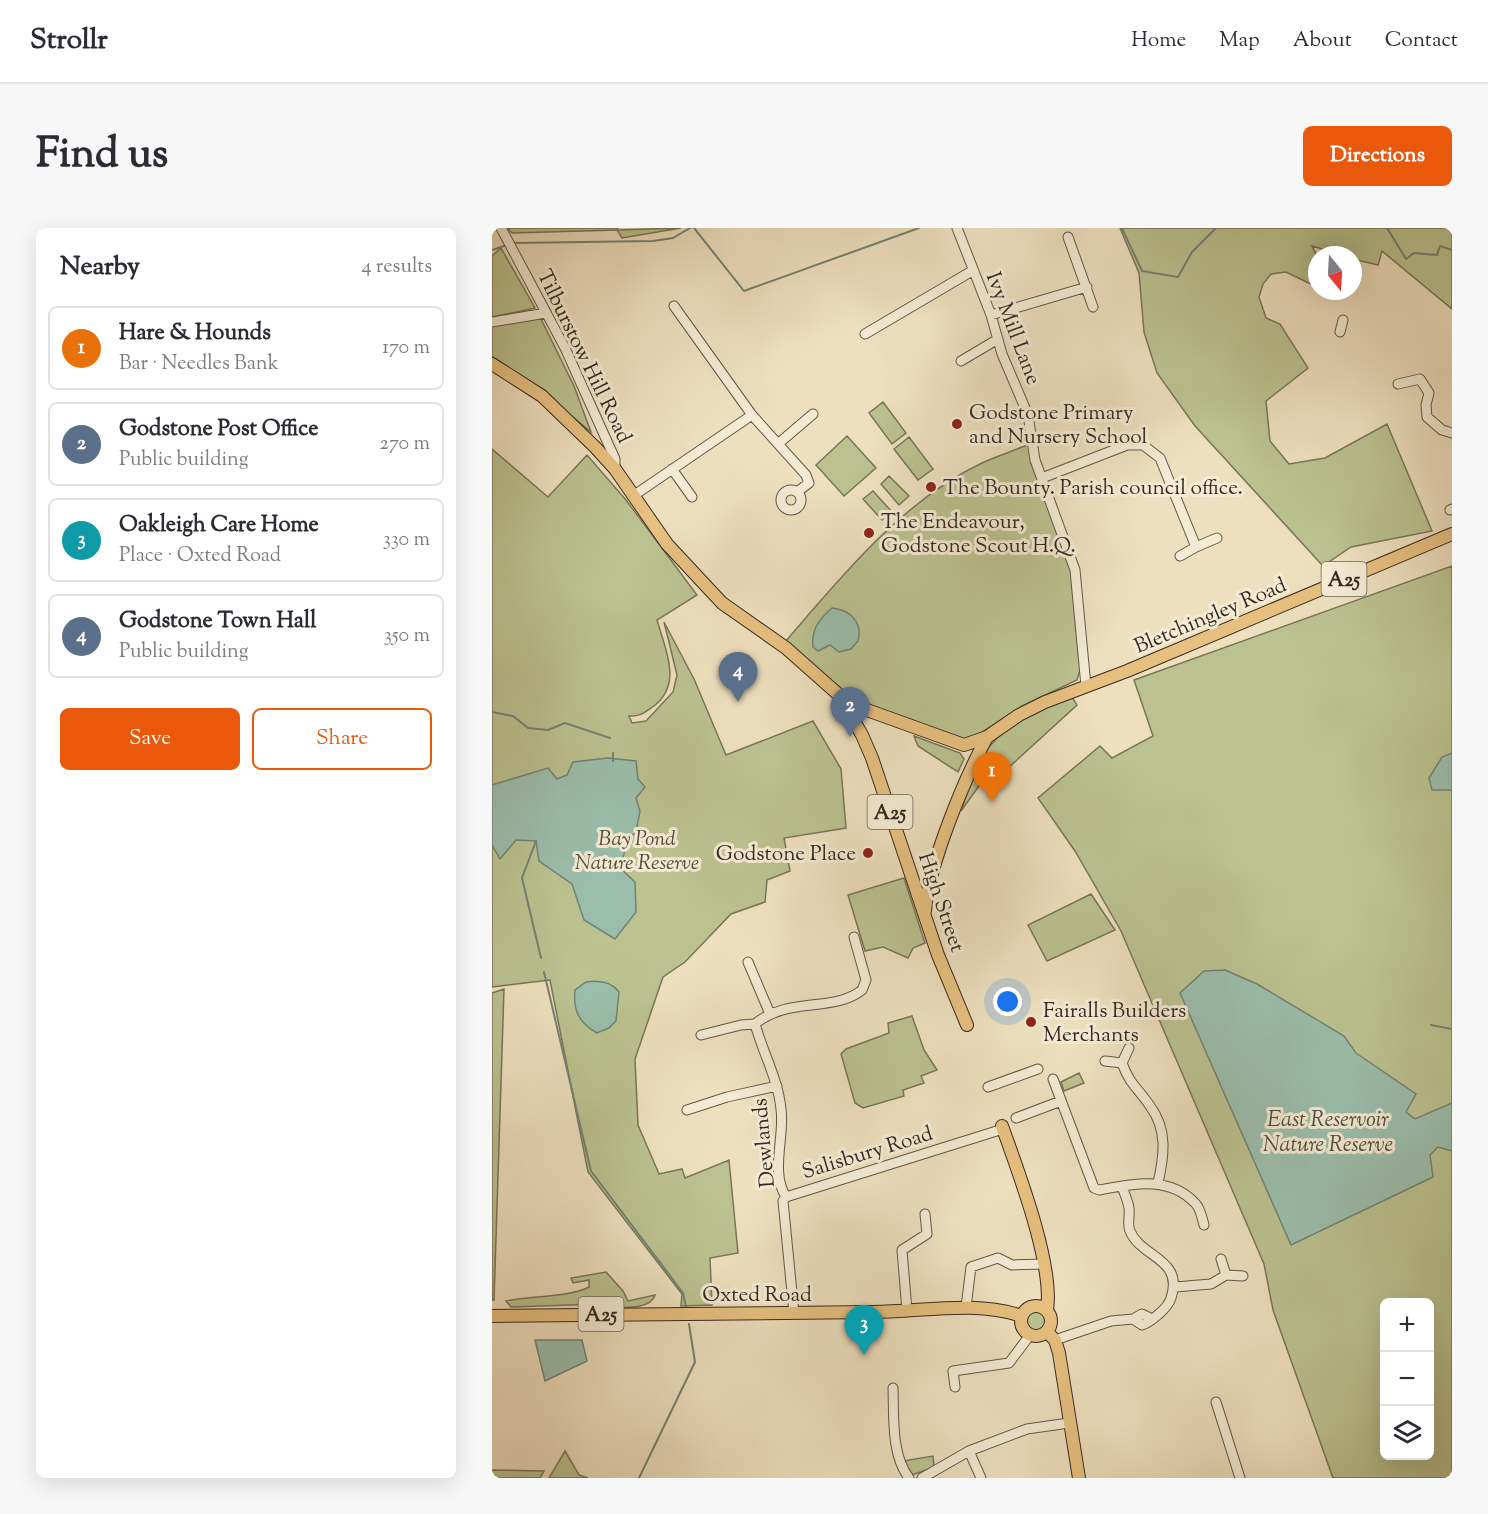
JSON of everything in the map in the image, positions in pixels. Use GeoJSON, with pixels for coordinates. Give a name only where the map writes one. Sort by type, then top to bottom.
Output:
{"type":"FeatureCollection","features":[{"type":"Feature","properties":{"kind":"main road"},"geometry":{"type":"LineString","coordinates":[[492,364],[542,396],[615,469],[667,543],[722,603],[786,648],[839,695],[867,710],[964,745],[971,769]]}},
{"type":"Feature","properties":{"kind":"main road","name":"Bletchingley Road"},"geometry":{"type":"LineString","coordinates":[[987,737],[1019,715],[1452,534]]}},
{"type":"Feature","properties":{"kind":"main road","name":"High Street"},"geometry":{"type":"LineString","coordinates":[[839,695],[872,758],[925,914],[967,1025]]}},
{"type":"Feature","properties":{"kind":"main road"},"geometry":{"type":"LineString","coordinates":[[856,725],[867,710]]}},
{"type":"Feature","properties":{"kind":"main road"},"geometry":{"type":"LineString","coordinates":[[925,914],[929,884],[971,769],[987,737]]}},
{"type":"Feature","properties":{"kind":"main road","name":"A25"},"geometry":{"type":"LineString","coordinates":[[964,745],[987,737]]}},
{"type":"Feature","properties":{"kind":"main road"},"geometry":{"type":"LineString","coordinates":[[913,880],[929,884]]}},
{"type":"Feature","properties":{"kind":"main road"},"geometry":{"type":"LineString","coordinates":[[1002,1127],[1018,1170],[1043,1264],[1049,1294],[1041,1308]]}},
{"type":"Feature","properties":{"kind":"main road","name":"Oxted Road"},"geometry":{"type":"LineString","coordinates":[[492,1316],[907,1311],[966,1307],[996,1309],[1022,1316]]}},
{"type":"Feature","properties":{"kind":"main road"},"geometry":{"type":"LineString","coordinates":[[1051,1336],[1030,1335],[1022,1326],[1022,1316],[1028,1308],[1041,1308],[1051,1319],[1051,1336],[1062,1371],[1079,1478]]}},
{"type":"Feature","properties":{"kind":"street","name":"Tilburstow Hill Road"},"geometry":{"type":"LineString","coordinates":[[501,228],[546,312],[615,459],[615,469]]}},
{"type":"Feature","properties":{"kind":"street","name":"Ivy Mill Lane"},"geometry":{"type":"LineString","coordinates":[[957,228],[1028,415],[1031,448],[1075,570],[1086,686]]}},
{"type":"Feature","properties":{"kind":"street"},"geometry":{"type":"LineString","coordinates":[[1068,237],[1093,307]]}},
{"type":"Feature","properties":{"kind":"street"},"geometry":{"type":"LineString","coordinates":[[865,334],[972,271]]}},
{"type":"Feature","properties":{"kind":"street"},"geometry":{"type":"LineString","coordinates":[[991,315],[1087,286]]}},
{"type":"Feature","properties":{"kind":"street"},"geometry":{"type":"LineString","coordinates":[[674,306],[752,415],[806,476],[809,483],[797,492]]}},
{"type":"Feature","properties":{"kind":"street"},"geometry":{"type":"LineString","coordinates":[[492,322],[546,312]]}},
{"type":"Feature","properties":{"kind":"street"},"geometry":{"type":"LineString","coordinates":[[1340,332],[1343,320]]}},
{"type":"Feature","properties":{"kind":"street"},"geometry":{"type":"LineString","coordinates":[[961,361],[998,339]]}},
{"type":"Feature","properties":{"kind":"street"},"geometry":{"type":"LineString","coordinates":[[1398,384],[1420,379],[1429,393],[1425,410],[1427,417],[1442,430],[1452,433]]}},
{"type":"Feature","properties":{"kind":"street"},"geometry":{"type":"LineString","coordinates":[[779,443],[813,414]]}},
{"type":"Feature","properties":{"kind":"street"},"geometry":{"type":"LineString","coordinates":[[633,496],[752,415]]}},
{"type":"Feature","properties":{"kind":"street"},"geometry":{"type":"LineString","coordinates":[[1042,478],[1127,445],[1143,445],[1160,458],[1196,547]]}},
{"type":"Feature","properties":{"kind":"street"},"geometry":{"type":"LineString","coordinates":[[672,469],[691,491]]}},
{"type":"Feature","properties":{"kind":"street"},"geometry":{"type":"LineString","coordinates":[[1180,556],[1217,538]]}},
{"type":"Feature","properties":{"kind":"street"},"geometry":{"type":"LineString","coordinates":[[701,1035],[741,1025],[755,1024],[770,1014],[789,1007],[844,999],[862,990],[866,980],[854,937]]}},
{"type":"Feature","properties":{"kind":"street"},"geometry":{"type":"LineString","coordinates":[[748,962],[770,1014]]}},
{"type":"Feature","properties":{"kind":"street","name":"Dewlands"},"geometry":{"type":"LineString","coordinates":[[755,1024],[777,1086],[782,1111],[779,1157],[782,1190],[786,1197]]}},
{"type":"Feature","properties":{"kind":"street"},"geometry":{"type":"LineString","coordinates":[[1128,1048],[1122,1063],[1130,1083],[1151,1106],[1161,1126],[1164,1152],[1158,1184]]}},
{"type":"Feature","properties":{"kind":"street"},"geometry":{"type":"LineString","coordinates":[[1105,1061],[1122,1063]]}},
{"type":"Feature","properties":{"kind":"street"},"geometry":{"type":"LineString","coordinates":[[987,1087],[1038,1069]]}},
{"type":"Feature","properties":{"kind":"street"},"geometry":{"type":"LineString","coordinates":[[1053,1079],[1092,1186],[1099,1190],[1136,1182],[1158,1184],[1177,1190],[1196,1203],[1204,1225]]}},
{"type":"Feature","properties":{"kind":"street","name":"Dewlands"},"geometry":{"type":"LineString","coordinates":[[687,1110],[727,1097],[777,1086]]}},
{"type":"Feature","properties":{"kind":"street"},"geometry":{"type":"LineString","coordinates":[[1016,1118],[1061,1101]]}},
{"type":"Feature","properties":{"kind":"street","name":"Salisbury Road"},"geometry":{"type":"LineString","coordinates":[[794,1313],[783,1201],[786,1197],[1002,1127]]}},
{"type":"Feature","properties":{"kind":"street"},"geometry":{"type":"LineString","coordinates":[[1051,1336],[1111,1321],[1133,1319],[1142,1325],[1169,1305],[1175,1287],[1170,1270],[1136,1241],[1129,1230],[1129,1206],[1122,1186]]}},
{"type":"Feature","properties":{"kind":"street"},"geometry":{"type":"LineString","coordinates":[[907,1311],[902,1251],[926,1236],[928,1230],[925,1214]]}},
{"type":"Feature","properties":{"kind":"street"},"geometry":{"type":"LineString","coordinates":[[966,1307],[971,1267],[998,1258],[1012,1265],[1043,1264]]}},
{"type":"Feature","properties":{"kind":"street"},"geometry":{"type":"LineString","coordinates":[[1221,1259],[1226,1275]]}},
{"type":"Feature","properties":{"kind":"street"},"geometry":{"type":"LineString","coordinates":[[1175,1287],[1211,1284],[1226,1275],[1243,1276]]}},
{"type":"Feature","properties":{"kind":"street"},"geometry":{"type":"LineString","coordinates":[[955,1387],[953,1371],[1010,1363],[1030,1335]]}},
{"type":"Feature","properties":{"kind":"street"},"geometry":{"type":"LineString","coordinates":[[893,1388],[898,1453],[909,1478]]}},
{"type":"Feature","properties":{"kind":"street"},"geometry":{"type":"LineString","coordinates":[[1216,1402],[1240,1478]]}},
{"type":"Feature","properties":{"kind":"street"},"geometry":{"type":"LineString","coordinates":[[922,1478],[969,1451],[1027,1429],[1069,1423]]}},
{"type":"Feature","properties":{"kind":"street"},"geometry":{"type":"LineString","coordinates":[[969,1451],[981,1478]]}},
{"type":"Feature","properties":{"kind":"green space"},"geometry":{"type":"Polygon","coordinates":[[[507,228],[617,228],[618,230],[681,228],[622,238],[617,230],[512,233],[507,228]]]}},
{"type":"Feature","properties":{"kind":"green space"},"geometry":{"type":"Polygon","coordinates":[[[1120,228],[1452,228],[1452,309],[1382,251],[1378,265],[1362,261],[1362,246],[1308,246],[1308,283],[1286,272],[1271,274],[1263,284],[1259,297],[1266,318],[1280,324],[1308,368],[1266,401],[1270,441],[1289,464],[1325,458],[1387,424],[1432,531],[1351,547],[1323,566],[1195,426],[1157,373],[1144,332],[1139,273],[1120,228]]]}},
{"type":"Feature","properties":{"kind":"green space"},"geometry":{"type":"Polygon","coordinates":[[[501,248],[535,308],[492,317],[492,256],[501,248]]]}},
{"type":"Feature","properties":{"kind":"green space"},"geometry":{"type":"Polygon","coordinates":[[[540,317],[574,386],[591,432],[544,393],[492,356],[492,325],[540,317]]]}},
{"type":"Feature","properties":{"kind":"green space"},"geometry":{"type":"Polygon","coordinates":[[[883,402],[906,433],[892,444],[869,413],[883,402]]]}},
{"type":"Feature","properties":{"kind":"green space"},"geometry":{"type":"Polygon","coordinates":[[[847,436],[876,468],[844,496],[816,465],[847,436]]]}},
{"type":"Feature","properties":{"kind":"green space"},"geometry":{"type":"Polygon","coordinates":[[[909,437],[933,469],[918,480],[894,449],[909,437]]]}},
{"type":"Feature","properties":{"kind":"green space"},"geometry":{"type":"Polygon","coordinates":[[[1029,444],[1031,463],[1070,562],[1080,670],[1077,680],[1022,706],[970,740],[960,740],[854,700],[785,642],[851,567],[899,519],[953,479],[982,463],[1029,444]]]}},
{"type":"Feature","properties":{"kind":"green space","name":"Bay Pond Nature Reserve"},"geometry":{"type":"Polygon","coordinates":[[[492,449],[548,497],[587,455],[626,500],[697,595],[657,620],[669,665],[668,687],[663,697],[654,706],[639,715],[629,716],[632,723],[646,721],[673,692],[677,675],[664,622],[694,679],[726,755],[813,721],[841,769],[846,828],[784,838],[790,871],[767,880],[765,902],[731,914],[685,962],[663,977],[635,1059],[638,1125],[659,1174],[682,1169],[685,1178],[729,1160],[738,1253],[710,1258],[712,1305],[681,1306],[682,1294],[588,1172],[550,980],[492,987],[492,449]]]}},
{"type":"Feature","properties":{"kind":"green space"},"geometry":{"type":"Polygon","coordinates":[[[889,476],[909,496],[899,505],[881,484],[889,476]]]}},
{"type":"Feature","properties":{"kind":"green space"},"geometry":{"type":"Polygon","coordinates":[[[873,491],[892,512],[882,520],[863,499],[873,491]]]}},
{"type":"Feature","properties":{"kind":"green space"},"geometry":{"type":"Polygon","coordinates":[[[1452,566],[1452,1478],[1333,1478],[1273,1310],[1264,1264],[1121,931],[1075,851],[1038,798],[1100,746],[1112,758],[1153,736],[1134,680],[1452,566]]]}},
{"type":"Feature","properties":{"kind":"green space"},"geometry":{"type":"Polygon","coordinates":[[[1072,697],[1077,705],[1006,770],[982,756],[1001,735],[1022,719],[1072,697]]]}},
{"type":"Feature","properties":{"kind":"green space"},"geometry":{"type":"Polygon","coordinates":[[[914,736],[960,753],[964,759],[958,772],[918,746],[914,736]]]}},
{"type":"Feature","properties":{"kind":"green space"},"geometry":{"type":"Polygon","coordinates":[[[979,762],[1004,775],[986,786],[979,762]]]}},
{"type":"Feature","properties":{"kind":"green space"},"geometry":{"type":"Polygon","coordinates":[[[976,766],[981,783],[961,811],[976,766]]]}},
{"type":"Feature","properties":{"kind":"green space"},"geometry":{"type":"Polygon","coordinates":[[[904,878],[925,943],[913,948],[908,958],[883,947],[865,951],[848,895],[904,878]]]}},
{"type":"Feature","properties":{"kind":"green space"},"geometry":{"type":"Polygon","coordinates":[[[1091,894],[1115,930],[1047,961],[1028,925],[1091,894]]]}},
{"type":"Feature","properties":{"kind":"green space"},"geometry":{"type":"Polygon","coordinates":[[[504,989],[494,1300],[492,1300],[492,993],[504,989]]]}},
{"type":"Feature","properties":{"kind":"green space"},"geometry":{"type":"Polygon","coordinates":[[[912,1016],[924,1050],[937,1070],[921,1076],[924,1083],[903,1090],[904,1096],[863,1108],[855,1103],[841,1054],[846,1049],[889,1033],[888,1023],[912,1016]]]}},
{"type":"Feature","properties":{"kind":"green space"},"geometry":{"type":"Polygon","coordinates":[[[1079,1073],[1084,1083],[1064,1091],[1061,1082],[1079,1073]]]}},
{"type":"Feature","properties":{"kind":"green space"},"geometry":{"type":"Polygon","coordinates":[[[606,1272],[623,1291],[628,1301],[655,1295],[647,1304],[632,1307],[602,1307],[601,1304],[511,1307],[506,1301],[561,1295],[581,1290],[589,1287],[589,1280],[573,1283],[571,1278],[606,1272]]]}},
{"type":"Feature","properties":{"kind":"green space"},"geometry":{"type":"Polygon","coordinates":[[[1036,1310],[1044,1313],[1047,1321],[1044,1329],[1036,1332],[1028,1329],[1025,1321],[1028,1313],[1036,1310]]]}},
{"type":"Feature","properties":{"kind":"green space"},"geometry":{"type":"Polygon","coordinates":[[[565,1451],[579,1475],[588,1478],[549,1478],[565,1451]]]}},
{"type":"Feature","properties":{"kind":"green space"},"geometry":{"type":"Polygon","coordinates":[[[933,1456],[934,1467],[912,1475],[903,1461],[933,1456]]]}},
{"type":"Feature","properties":{"kind":"green space"},"geometry":{"type":"Polygon","coordinates":[[[492,1470],[544,1471],[540,1478],[492,1478],[492,1470]]]}},
{"type":"Feature","properties":{"kind":"water"},"geometry":{"type":"Polygon","coordinates":[[[832,608],[844,611],[854,618],[859,628],[858,641],[851,649],[839,652],[830,645],[818,651],[813,647],[815,630],[823,616],[832,608]]]}},
{"type":"Feature","properties":{"kind":"water"},"geometry":{"type":"Polygon","coordinates":[[[1452,753],[1452,790],[1432,790],[1429,778],[1442,757],[1452,753]]]}},
{"type":"Feature","properties":{"kind":"water"},"geometry":{"type":"Polygon","coordinates":[[[608,758],[636,761],[638,779],[645,787],[636,798],[640,811],[636,832],[628,840],[620,868],[635,882],[636,912],[615,939],[584,920],[572,884],[539,861],[536,841],[516,840],[500,859],[492,845],[492,785],[548,768],[557,779],[567,775],[573,762],[608,758]]]}},
{"type":"Feature","properties":{"kind":"water","name":"East Reservoir Nature Reserve"},"geometry":{"type":"Polygon","coordinates":[[[1225,970],[1257,984],[1344,1036],[1356,1053],[1416,1094],[1406,1112],[1415,1119],[1452,1103],[1452,1151],[1438,1147],[1430,1155],[1433,1177],[1291,1245],[1180,993],[1204,971],[1225,970]]]}},
{"type":"Feature","properties":{"kind":"water"},"geometry":{"type":"Polygon","coordinates":[[[586,982],[604,982],[619,992],[616,1021],[609,1028],[597,1033],[581,1020],[576,1009],[575,990],[586,982]]]}},
{"type":"Feature","properties":{"kind":"water"},"geometry":{"type":"Polygon","coordinates":[[[535,1340],[582,1340],[587,1361],[545,1381],[535,1340]]]}},
{"type":"Feature","properties":{"kind":"waterway"},"geometry":{"type":"LineString","coordinates":[[513,243],[653,241],[673,238],[690,228]]}},
{"type":"Feature","properties":{"kind":"waterway"},"geometry":{"type":"LineString","coordinates":[[694,228],[744,291],[919,228]]}},
{"type":"Feature","properties":{"kind":"waterway"},"geometry":{"type":"LineString","coordinates":[[1122,228],[1142,271],[1178,277],[1192,252],[1216,228]]}},
{"type":"Feature","properties":{"kind":"waterway"},"geometry":{"type":"LineString","coordinates":[[1387,228],[1406,259],[1414,253],[1437,255],[1440,246],[1452,250]]}},
{"type":"Feature","properties":{"kind":"waterway"},"geometry":{"type":"LineString","coordinates":[[492,250],[507,245]]}},
{"type":"Feature","properties":{"kind":"waterway"},"geometry":{"type":"LineString","coordinates":[[492,712],[513,716],[528,728],[548,730],[565,723],[610,738]]}},
{"type":"Feature","properties":{"kind":"waterway"},"geometry":{"type":"LineString","coordinates":[[613,753],[613,761]]}},
{"type":"Feature","properties":{"kind":"waterway"},"geometry":{"type":"LineString","coordinates":[[536,841],[522,878],[541,958]]}},
{"type":"Feature","properties":{"kind":"waterway"},"geometry":{"type":"LineString","coordinates":[[544,972],[591,1171],[683,1293],[686,1307]]}},
{"type":"Feature","properties":{"kind":"waterway"},"geometry":{"type":"LineString","coordinates":[[1431,1025],[1452,1029]]}},
{"type":"Feature","properties":{"kind":"waterway"},"geometry":{"type":"LineString","coordinates":[[639,1478],[695,1362],[689,1324]]}},
{"type":"Feature","properties":{"kind":"place","name":"Godstone Primary and Nursery School"},"geometry":{"type":"Point","coordinates":[957,424]}},
{"type":"Feature","properties":{"kind":"place","name":"The Bounty. Parish council office."},"geometry":{"type":"Point","coordinates":[931,487]}},
{"type":"Feature","properties":{"kind":"place","name":"The Endeavour, Godstone Scout H.Q."},"geometry":{"type":"Point","coordinates":[869,533]}},
{"type":"Feature","properties":{"kind":"place","name":"Godstone Town Hall"},"geometry":{"type":"Point","coordinates":[738,702]}},
{"type":"Feature","properties":{"kind":"place","name":"Godstone Post Office"},"geometry":{"type":"Point","coordinates":[850,737]}},
{"type":"Feature","properties":{"kind":"place","name":"Hare & Hounds"},"geometry":{"type":"Point","coordinates":[992,802]}},
{"type":"Feature","properties":{"kind":"place","name":"Godstone Place"},"geometry":{"type":"Point","coordinates":[868,853]}},
{"type":"Feature","properties":{"kind":"place","name":"Fairalls Builders Merchants"},"geometry":{"type":"Point","coordinates":[1031,1022]}},
{"type":"Feature","properties":{"kind":"place","name":"Oakleigh Care Home"},"geometry":{"type":"Point","coordinates":[864,1355]}}]}
